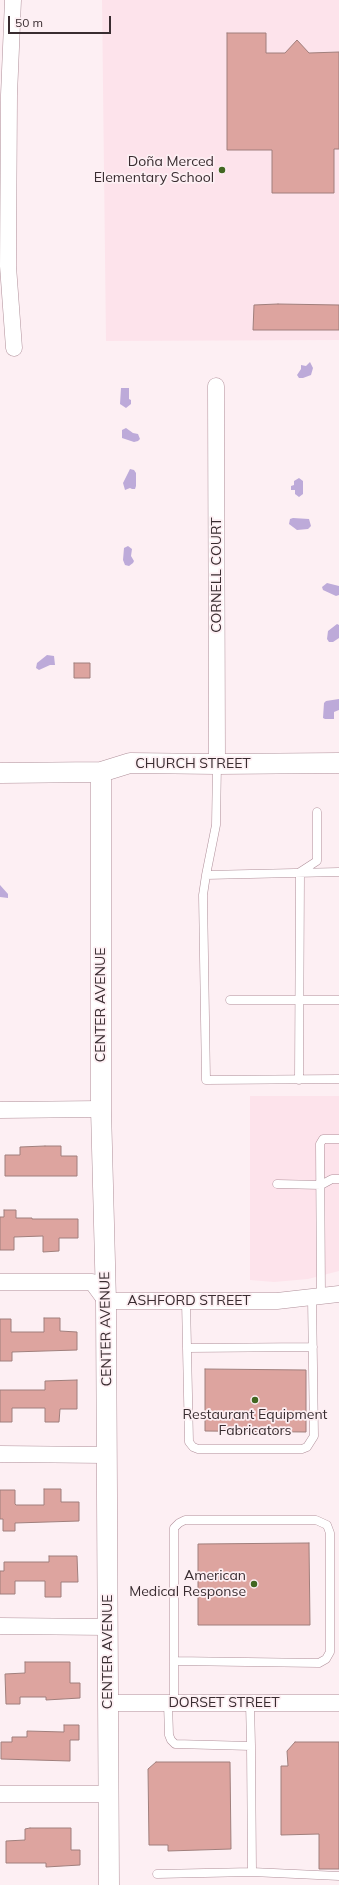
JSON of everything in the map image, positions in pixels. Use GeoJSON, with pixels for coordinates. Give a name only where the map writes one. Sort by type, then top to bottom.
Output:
{"type":"FeatureCollection","features":[{"type":"Feature","properties":{"kind":"street"},"geometry":{"type":"LineString","coordinates":[[13,0],[5,95],[4,266],[14,348]]}},
{"type":"Feature","properties":{"kind":"street","name":"CORNELL COURT"},"geometry":{"type":"LineString","coordinates":[[216,386],[217,764]]}},
{"type":"Feature","properties":{"kind":"street","name":"CHURCH STREET"},"geometry":{"type":"LineString","coordinates":[[0,773],[101,772],[130,763],[339,763]]}},
{"type":"Feature","properties":{"kind":"street","name":"CENTER AVENUE"},"geometry":{"type":"LineString","coordinates":[[101,772],[101,1109],[106,1301],[109,1885]]}},
{"type":"Feature","properties":{"kind":"street"},"geometry":{"type":"LineString","coordinates":[[0,1110],[101,1109]]}},
{"type":"Feature","properties":{"kind":"street"},"geometry":{"type":"LineString","coordinates":[[0,1282],[92,1282],[106,1301]]}},
{"type":"Feature","properties":{"kind":"street","name":"ASHFORD STREET"},"geometry":{"type":"LineString","coordinates":[[106,1301],[278,1301],[339,1294]]}},
{"type":"Feature","properties":{"kind":"street"},"geometry":{"type":"LineString","coordinates":[[0,1454],[106,1455]]}},
{"type":"Feature","properties":{"kind":"street"},"geometry":{"type":"LineString","coordinates":[[0,1626],[108,1627]]}},
{"type":"Feature","properties":{"kind":"street","name":"DORSET STREET"},"geometry":{"type":"LineString","coordinates":[[108,1703],[339,1703]]}},
{"type":"Feature","properties":{"kind":"street"},"geometry":{"type":"LineString","coordinates":[[0,1794],[108,1794]]}},
{"type":"Feature","properties":{"kind":"lane"},"geometry":{"type":"LineString","coordinates":[[217,764],[216,825],[203,895],[206,1080],[339,1079]]}},
{"type":"Feature","properties":{"kind":"lane"},"geometry":{"type":"LineString","coordinates":[[300,872],[317,861],[317,812]]}},
{"type":"Feature","properties":{"kind":"lane"},"geometry":{"type":"LineString","coordinates":[[299,1080],[300,872]]}},
{"type":"Feature","properties":{"kind":"lane"},"geometry":{"type":"LineString","coordinates":[[206,874],[339,872]]}},
{"type":"Feature","properties":{"kind":"lane"},"geometry":{"type":"LineString","coordinates":[[230,1000],[339,1000]]}},
{"type":"Feature","properties":{"kind":"lane"},"geometry":{"type":"LineString","coordinates":[[186,1301],[189,1442],[193,1447],[198,1449],[307,1447],[314,1436],[313,1347],[321,1184],[320,1144],[323,1139],[339,1139]]}},
{"type":"Feature","properties":{"kind":"lane"},"geometry":{"type":"LineString","coordinates":[[277,1184],[321,1184],[332,1179],[339,1179]]}},
{"type":"Feature","properties":{"kind":"lane"},"geometry":{"type":"LineString","coordinates":[[187,1348],[313,1347]]}},
{"type":"Feature","properties":{"kind":"lane"},"geometry":{"type":"LineString","coordinates":[[174,1661],[319,1663],[326,1659],[330,1652],[330,1534],[327,1526],[316,1520],[185,1520],[174,1528],[174,1661],[169,1735],[175,1744],[251,1746]]}},
{"type":"Feature","properties":{"kind":"lane"},"geometry":{"type":"LineString","coordinates":[[250,1703],[252,1872]]}},
{"type":"Feature","properties":{"kind":"lane"},"geometry":{"type":"LineString","coordinates":[[157,1874],[252,1872],[339,1876]]}},
{"type":"Feature","properties":{"kind":"shaded area","name":"Doña Merced Elementary School"},"geometry":{"type":"Polygon","coordinates":[[[102,0],[339,0],[339,340],[106,341],[102,0]]]}},
{"type":"Feature","properties":{"kind":"shaded area"},"geometry":{"type":"Polygon","coordinates":[[[310,362],[313,368],[311,375],[299,378],[297,375],[301,369],[301,365],[306,366],[310,362]]]}},
{"type":"Feature","properties":{"kind":"shaded area"},"geometry":{"type":"Polygon","coordinates":[[[121,388],[129,388],[129,399],[131,400],[131,404],[126,408],[120,404],[121,388]]]}},
{"type":"Feature","properties":{"kind":"shaded area"},"geometry":{"type":"Polygon","coordinates":[[[126,428],[133,433],[138,434],[140,439],[134,442],[122,438],[122,430],[126,428]]]}},
{"type":"Feature","properties":{"kind":"shaded area"},"geometry":{"type":"Polygon","coordinates":[[[130,469],[134,470],[136,473],[136,486],[135,489],[130,488],[125,490],[123,483],[130,469]]]}},
{"type":"Feature","properties":{"kind":"shaded area"},"geometry":{"type":"Polygon","coordinates":[[[299,478],[303,481],[303,494],[299,497],[295,494],[295,490],[291,490],[291,486],[294,485],[294,481],[299,478]]]}},
{"type":"Feature","properties":{"kind":"shaded area"},"geometry":{"type":"Polygon","coordinates":[[[290,519],[309,519],[311,526],[308,529],[297,530],[289,524],[290,519]]]}},
{"type":"Feature","properties":{"kind":"shaded area"},"geometry":{"type":"Polygon","coordinates":[[[128,546],[132,549],[131,556],[134,561],[129,566],[125,565],[123,560],[124,548],[128,546]]]}},
{"type":"Feature","properties":{"kind":"shaded area"},"geometry":{"type":"Polygon","coordinates":[[[327,583],[339,586],[339,595],[336,596],[323,590],[322,587],[327,583]]]}},
{"type":"Feature","properties":{"kind":"shaded area"},"geometry":{"type":"Polygon","coordinates":[[[337,624],[339,625],[339,638],[333,642],[329,642],[327,639],[328,631],[337,624]]]}},
{"type":"Feature","properties":{"kind":"shaded area"},"geometry":{"type":"Polygon","coordinates":[[[47,655],[54,656],[55,665],[50,665],[39,670],[36,668],[37,663],[47,655]]]}},
{"type":"Feature","properties":{"kind":"shaded area"},"geometry":{"type":"Polygon","coordinates":[[[339,699],[339,710],[334,712],[334,719],[323,718],[324,703],[326,701],[339,699]]]}},
{"type":"Feature","properties":{"kind":"shaded area"},"geometry":{"type":"Polygon","coordinates":[[[0,885],[8,894],[8,898],[0,897],[0,885]]]}},
{"type":"Feature","properties":{"kind":"shaded area"},"geometry":{"type":"Polygon","coordinates":[[[250,1096],[339,1096],[339,1271],[308,1279],[274,1282],[250,1280],[250,1096]]]}},
{"type":"Feature","properties":{"kind":"building"},"geometry":{"type":"Polygon","coordinates":[[[227,33],[266,33],[266,53],[285,53],[297,40],[309,53],[339,52],[339,149],[334,149],[334,193],[272,193],[272,150],[227,150],[227,33]]]}},
{"type":"Feature","properties":{"kind":"building"},"geometry":{"type":"Polygon","coordinates":[[[254,305],[339,305],[339,330],[253,330],[254,305]]]}},
{"type":"Feature","properties":{"kind":"building"},"geometry":{"type":"Polygon","coordinates":[[[74,663],[90,663],[90,678],[74,678],[74,663]]]}},
{"type":"Feature","properties":{"kind":"building"},"geometry":{"type":"Polygon","coordinates":[[[61,1146],[61,1156],[77,1156],[77,1176],[5,1176],[5,1155],[20,1155],[20,1147],[61,1146]]]}},
{"type":"Feature","properties":{"kind":"building"},"geometry":{"type":"Polygon","coordinates":[[[4,1210],[16,1210],[16,1218],[78,1219],[78,1238],[59,1238],[59,1251],[43,1252],[43,1236],[14,1237],[14,1250],[0,1250],[0,1217],[4,1217],[4,1210]]]}},
{"type":"Feature","properties":{"kind":"building"},"geometry":{"type":"Polygon","coordinates":[[[44,1318],[60,1318],[60,1331],[77,1332],[77,1350],[12,1352],[12,1361],[0,1361],[0,1319],[11,1319],[11,1332],[44,1332],[44,1318]]]}},
{"type":"Feature","properties":{"kind":"building","name":"Restaurant Equipment Fabricators"},"geometry":{"type":"Polygon","coordinates":[[[205,1369],[306,1370],[306,1432],[205,1431],[205,1369]]]}},
{"type":"Feature","properties":{"kind":"building"},"geometry":{"type":"Polygon","coordinates":[[[77,1380],[77,1409],[60,1409],[59,1422],[45,1422],[45,1408],[12,1408],[12,1422],[0,1422],[0,1390],[45,1390],[45,1381],[77,1380]]]}},
{"type":"Feature","properties":{"kind":"building"},"geometry":{"type":"Polygon","coordinates":[[[44,1489],[61,1489],[61,1502],[79,1502],[79,1521],[15,1523],[15,1531],[3,1531],[3,1519],[0,1519],[0,1490],[15,1490],[16,1505],[44,1505],[44,1489]]]}},
{"type":"Feature","properties":{"kind":"building","name":"American Medical Response"},"geometry":{"type":"Polygon","coordinates":[[[309,1543],[310,1625],[198,1625],[198,1544],[309,1543]]]}},
{"type":"Feature","properties":{"kind":"building"},"geometry":{"type":"Polygon","coordinates":[[[49,1556],[77,1556],[78,1582],[61,1582],[61,1597],[45,1597],[45,1581],[15,1581],[15,1594],[0,1594],[0,1571],[4,1571],[4,1562],[49,1562],[49,1556]]]}},
{"type":"Feature","properties":{"kind":"building"},"geometry":{"type":"Polygon","coordinates":[[[25,1662],[70,1662],[70,1683],[80,1683],[80,1698],[46,1700],[46,1697],[20,1697],[20,1704],[6,1704],[5,1674],[25,1673],[25,1662]]]}},
{"type":"Feature","properties":{"kind":"building"},"geometry":{"type":"Polygon","coordinates":[[[64,1725],[79,1725],[79,1740],[70,1740],[70,1761],[1,1759],[1,1742],[12,1742],[12,1737],[27,1737],[27,1731],[64,1732],[64,1725]]]}},
{"type":"Feature","properties":{"kind":"building"},"geometry":{"type":"Polygon","coordinates":[[[295,1742],[339,1742],[339,1869],[319,1869],[319,1834],[281,1835],[281,1766],[288,1766],[287,1751],[295,1742]]]}},
{"type":"Feature","properties":{"kind":"building"},"geometry":{"type":"Polygon","coordinates":[[[156,1762],[230,1762],[231,1849],[168,1851],[168,1845],[149,1845],[148,1769],[156,1762]]]}},
{"type":"Feature","properties":{"kind":"building"},"geometry":{"type":"Polygon","coordinates":[[[71,1828],[71,1850],[80,1850],[80,1865],[46,1867],[46,1863],[6,1863],[6,1841],[25,1840],[25,1829],[71,1828]]]}},
{"type":"Feature","properties":{"kind":"place","name":"Doña Merced Elementary School"},"geometry":{"type":"Point","coordinates":[222,170]}},
{"type":"Feature","properties":{"kind":"place","name":"Restaurant Equipment Fabricators"},"geometry":{"type":"Point","coordinates":[255,1400]}},
{"type":"Feature","properties":{"kind":"place","name":"American Medical Response"},"geometry":{"type":"Point","coordinates":[254,1584]}}]}
